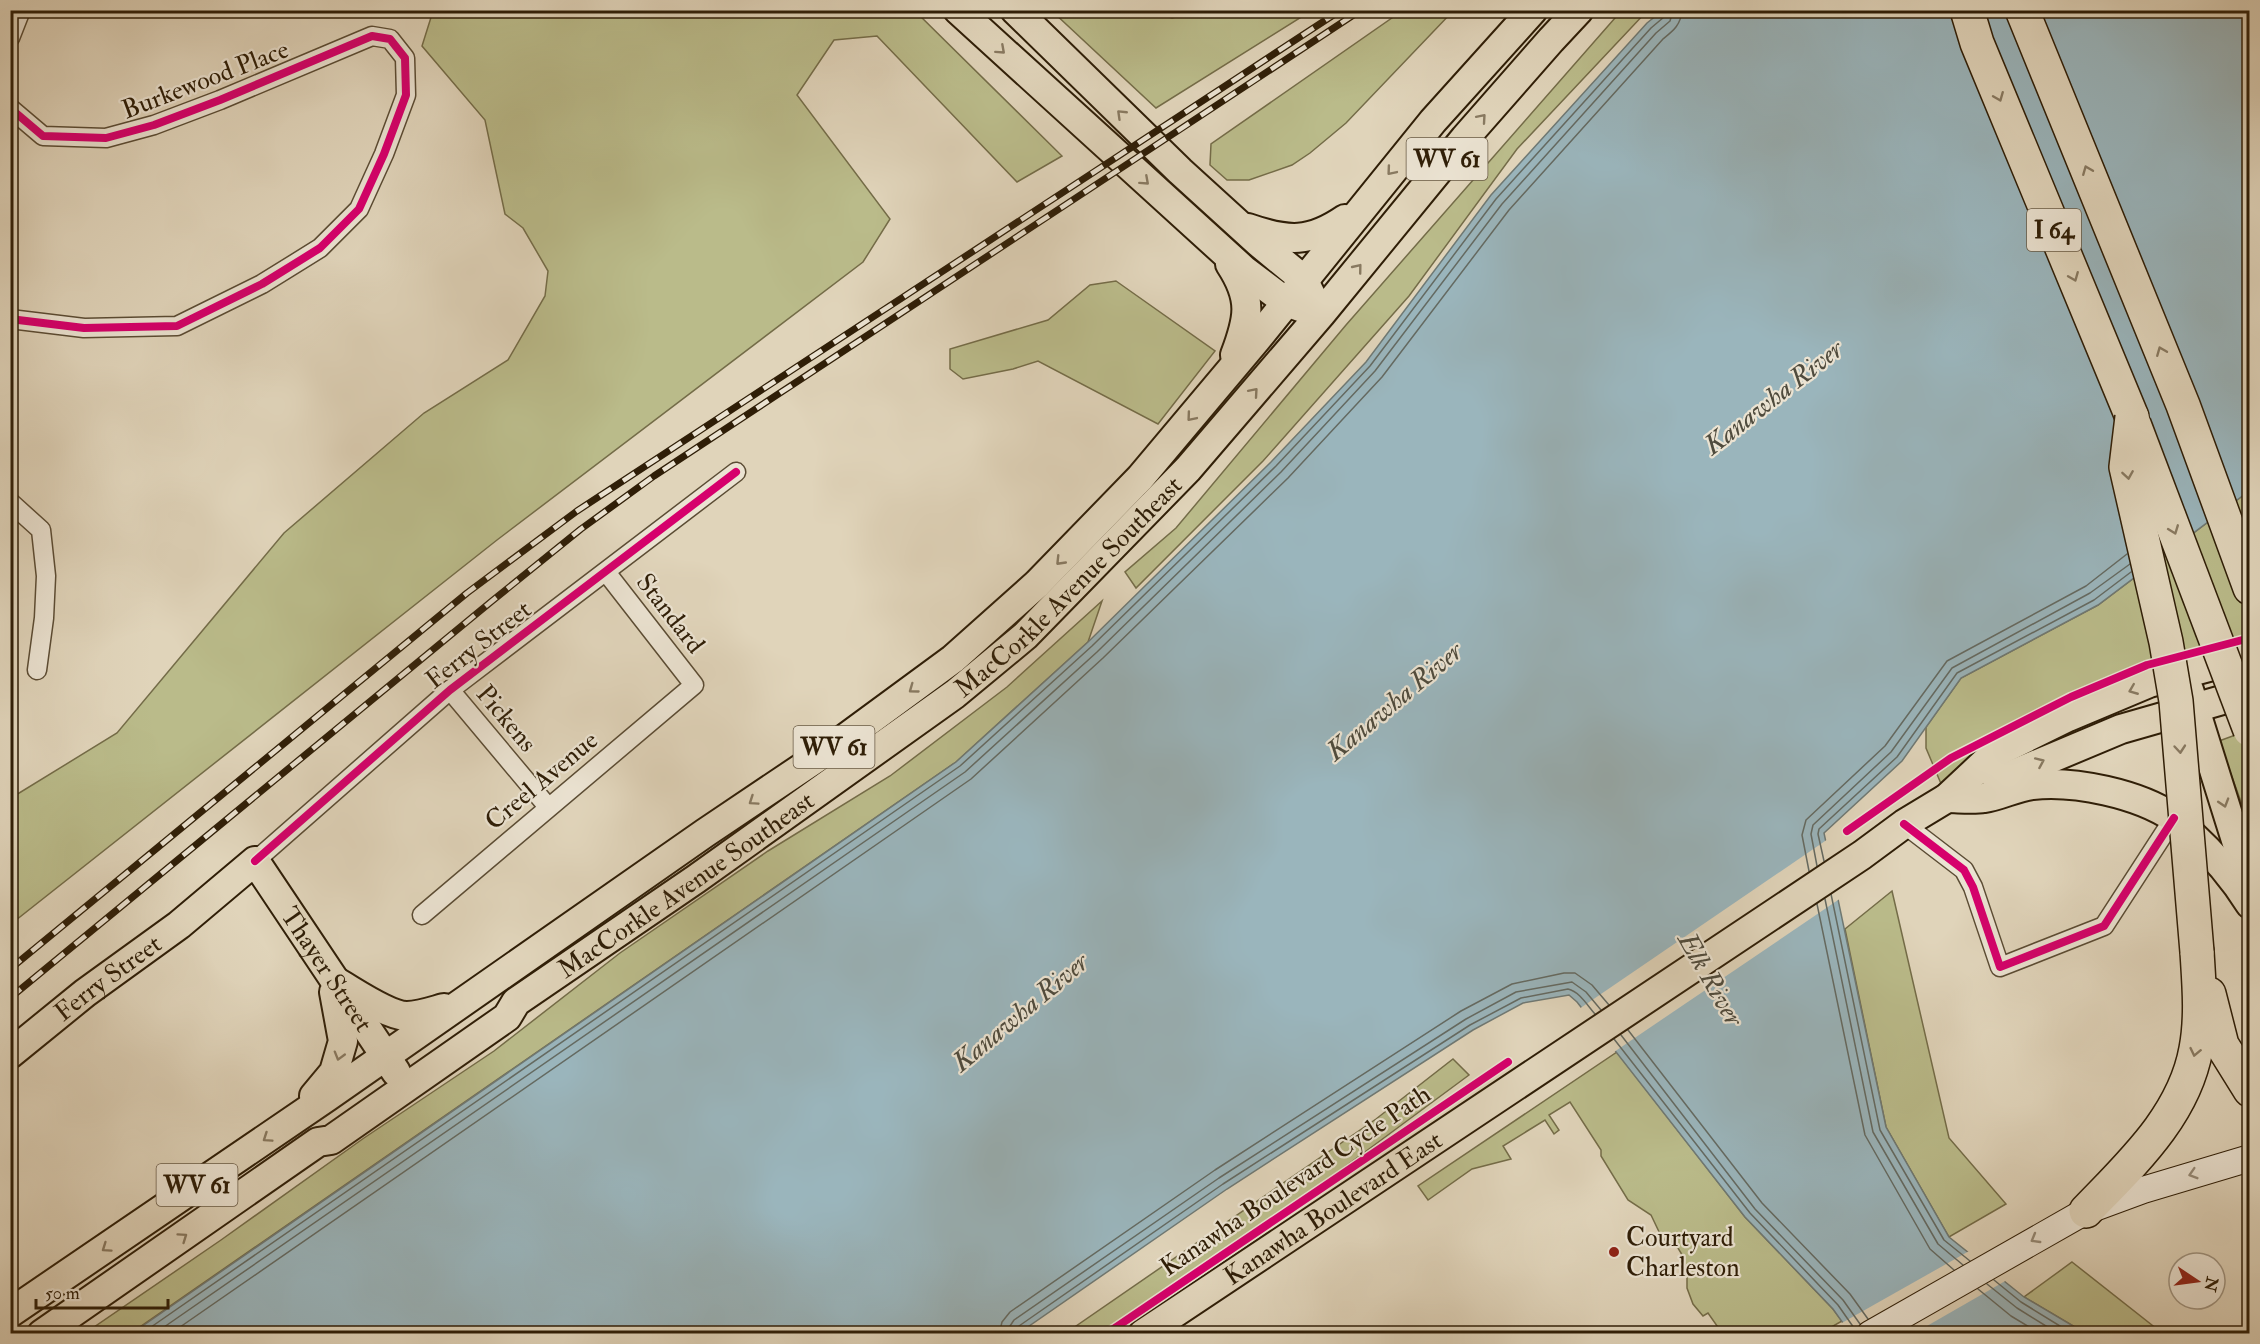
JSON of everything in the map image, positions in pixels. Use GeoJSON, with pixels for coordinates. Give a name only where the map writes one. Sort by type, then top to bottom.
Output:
{"type":"FeatureCollection","features":[{"type":"Feature","properties":{"kind":"highway"},"geometry":{"type":"LineString","coordinates":[[1959,10],[1977,43]]}},
{"type":"Feature","properties":{"kind":"highway","name":"I 64"},"geometry":{"type":"LineString","coordinates":[[1967,10],[1977,43],[2132,417],[2250,730]]}},
{"type":"Feature","properties":{"kind":"highway","name":"I 64"},"geometry":{"type":"LineString","coordinates":[[2026,18],[2183,405],[2250,588]]}},
{"type":"Feature","properties":{"kind":"highway"},"geometry":{"type":"LineString","coordinates":[[2183,405],[2250,526]]}},
{"type":"Feature","properties":{"kind":"highway"},"geometry":{"type":"LineString","coordinates":[[2086,1210],[2157,1134],[2180,1101],[2196,1049],[2200,1007],[2198,952],[2176,701],[2166,642],[2126,467],[2132,417]]}},
{"type":"Feature","properties":{"kind":"highway"},"geometry":{"type":"LineString","coordinates":[[2198,952],[2222,1045],[2250,1090]]}},
{"type":"Feature","properties":{"kind":"main road"},"geometry":{"type":"LineString","coordinates":[[958,10],[1221,249],[1286,302],[1321,314]]}},
{"type":"Feature","properties":{"kind":"main road"},"geometry":{"type":"LineString","coordinates":[[1015,10],[1180,171],[1240,226],[1304,279],[1321,314]]}},
{"type":"Feature","properties":{"kind":"main road","name":"WV 61"},"geometry":{"type":"LineString","coordinates":[[1286,302],[1433,121],[1533,10]]}},
{"type":"Feature","properties":{"kind":"main road","name":"WV 61"},"geometry":{"type":"LineString","coordinates":[[1321,314],[1465,138],[1579,10]]}},
{"type":"Feature","properties":{"kind":"main road"},"geometry":{"type":"LineString","coordinates":[[1240,226],[1270,236],[1302,239],[1335,226],[1362,207]]}},
{"type":"Feature","properties":{"kind":"main road"},"geometry":{"type":"LineString","coordinates":[[1221,249],[1239,278],[1246,296],[1248,316],[1229,372]]}},
{"type":"Feature","properties":{"kind":"main road","name":"MacCorkle Avenue Southeast"},"geometry":{"type":"LineString","coordinates":[[10,1313],[296,1118],[392,1068],[461,1004],[705,833],[836,746],[953,660],[1037,584],[1140,478],[1286,302]]}},
{"type":"Feature","properties":{"kind":"main road","name":"MacCorkle Avenue Southeast"},"geometry":{"type":"LineString","coordinates":[[42,1334],[318,1142],[331,1140],[507,1017],[516,1002],[696,879],[955,694],[1025,636],[1188,469],[1321,314]]}},
{"type":"Feature","properties":{"kind":"main road"},"geometry":{"type":"LineString","coordinates":[[1947,798],[1995,753],[2068,717],[2149,683],[2250,656]]}},
{"type":"Feature","properties":{"kind":"main road"},"geometry":{"type":"LineString","coordinates":[[2184,674],[2250,885]]}},
{"type":"Feature","properties":{"kind":"main road"},"geometry":{"type":"LineString","coordinates":[[1947,798],[2008,777],[2043,760],[2121,729],[2250,692]]}},
{"type":"Feature","properties":{"kind":"main road"},"geometry":{"type":"LineString","coordinates":[[1947,798],[1984,798],[2034,785],[2078,785],[2103,789],[2141,802],[2174,818],[2216,857],[2250,904]]}},
{"type":"Feature","properties":{"kind":"main road","name":"Kanawha Boulevard East"},"geometry":{"type":"LineString","coordinates":[[1143,1334],[1862,855],[1904,824],[1947,798]]}},
{"type":"Feature","properties":{"kind":"main road","name":"Thayer Street"},"geometry":{"type":"LineString","coordinates":[[255,861],[392,1068]]}},
{"type":"Feature","properties":{"kind":"main road","name":"Ferry Street"},"geometry":{"type":"LineString","coordinates":[[10,1054],[85,993],[179,925],[255,861]]}},
{"type":"Feature","properties":{"kind":"main road"},"geometry":{"type":"LineString","coordinates":[[332,978],[385,1010],[398,1015],[408,1016],[461,1004]]}},
{"type":"Feature","properties":{"kind":"main road"},"geometry":{"type":"LineString","coordinates":[[296,1118],[334,1072],[339,1058],[343,1041],[332,978]]}},
{"type":"Feature","properties":{"kind":"main road","name":"WV 61"},"geometry":{"type":"LineString","coordinates":[[318,1142],[326,1131],[392,1068],[495,1008],[516,1002]]}},
{"type":"Feature","properties":{"kind":"main road"},"geometry":{"type":"LineString","coordinates":[[1870,1334],[2086,1210],[2143,1190],[2250,1158]]}},
{"type":"Feature","properties":{"kind":"street"},"geometry":{"type":"LineString","coordinates":[[10,38],[21,10]]}},
{"type":"Feature","properties":{"kind":"street","name":"Burkewood Place"},"geometry":{"type":"LineString","coordinates":[[10,108],[43,136],[106,138],[154,125],[220,100],[372,36],[390,39],[405,58],[406,95],[384,154],[359,209],[320,248],[262,284],[177,326],[84,328],[10,319]]}},
{"type":"Feature","properties":{"kind":"street","name":"Ferry Street"},"geometry":{"type":"LineString","coordinates":[[255,861],[450,690],[736,472]]}},
{"type":"Feature","properties":{"kind":"street"},"geometry":{"type":"LineString","coordinates":[[10,502],[41,530],[46,576],[44,618],[37,670]]}},
{"type":"Feature","properties":{"kind":"street","name":"Standard"},"geometry":{"type":"LineString","coordinates":[[606,572],[694,685]]}},
{"type":"Feature","properties":{"kind":"street","name":"Creel Avenue"},"geometry":{"type":"LineString","coordinates":[[422,915],[694,685]]}},
{"type":"Feature","properties":{"kind":"street","name":"Pickens"},"geometry":{"type":"LineString","coordinates":[[450,690],[548,807]]}},
{"type":"Feature","properties":{"kind":"street"},"geometry":{"type":"LineString","coordinates":[[1904,824],[1964,870],[1973,887],[2000,967],[2104,926],[2174,818]]}},
{"type":"Feature","properties":{"kind":"green space"},"geometry":{"type":"Polygon","coordinates":[[[1622,10],[1647,11],[1517,149],[1409,296],[1263,461],[1136,588],[1125,572],[1176,528],[1346,325],[1622,10]]]}},
{"type":"Feature","properties":{"kind":"green space"},"geometry":{"type":"Polygon","coordinates":[[[433,11],[915,11],[1062,156],[1017,182],[877,36],[834,40],[797,95],[890,219],[863,262],[497,540],[11,924],[11,798],[117,733],[284,533],[424,413],[508,360],[545,296],[548,271],[523,228],[505,214],[485,120],[422,46],[433,11]]]}},
{"type":"Feature","properties":{"kind":"green space"},"geometry":{"type":"Polygon","coordinates":[[[1052,11],[1147,11],[1172,18],[1202,11],[1311,11],[1156,108],[1052,11]]]}},
{"type":"Feature","properties":{"kind":"green space"},"geometry":{"type":"Polygon","coordinates":[[[1402,11],[1453,11],[1346,123],[1310,153],[1292,165],[1249,180],[1227,180],[1210,165],[1211,144],[1402,11]]]}},
{"type":"Feature","properties":{"kind":"green space"},"geometry":{"type":"Polygon","coordinates":[[[1116,281],[1215,351],[1158,424],[1038,361],[1013,369],[963,379],[950,369],[950,349],[1048,320],[1090,285],[1116,281]]]}},
{"type":"Feature","properties":{"kind":"green space"},"geometry":{"type":"Polygon","coordinates":[[[2249,491],[2249,656],[2149,683],[1947,798],[1926,748],[1926,727],[1961,678],[2098,605],[2249,491]]]}},
{"type":"Feature","properties":{"kind":"green space"},"geometry":{"type":"Polygon","coordinates":[[[11,551],[15,600],[11,606],[11,551]]]}},
{"type":"Feature","properties":{"kind":"green space"},"geometry":{"type":"Polygon","coordinates":[[[1102,601],[1088,642],[956,762],[131,1333],[84,1334],[364,1138],[494,1051],[620,953],[768,851],[890,776],[1007,687],[1102,601]]]}},
{"type":"Feature","properties":{"kind":"green space"},"geometry":{"type":"Polygon","coordinates":[[[2249,730],[2249,824],[2219,741],[2249,730]]]}},
{"type":"Feature","properties":{"kind":"green space"},"geometry":{"type":"Polygon","coordinates":[[[1892,891],[1949,1138],[2006,1204],[1949,1237],[1886,1127],[1845,929],[1892,891]]]}},
{"type":"Feature","properties":{"kind":"green space"},"geometry":{"type":"Polygon","coordinates":[[[1617,1052],[1745,1217],[1842,1321],[1821,1333],[1722,1333],[1708,1313],[1703,1316],[1693,1304],[1683,1269],[1684,1258],[1678,1248],[1662,1238],[1651,1215],[1628,1200],[1601,1156],[1601,1150],[1570,1102],[1549,1115],[1559,1130],[1554,1134],[1545,1120],[1503,1146],[1511,1159],[1472,1169],[1428,1200],[1418,1186],[1617,1052]]]}},
{"type":"Feature","properties":{"kind":"green space"},"geometry":{"type":"Polygon","coordinates":[[[1453,1059],[1469,1075],[1323,1183],[1101,1333],[1066,1333],[1376,1119],[1453,1059]]]}},
{"type":"Feature","properties":{"kind":"green space"},"geometry":{"type":"Polygon","coordinates":[[[2072,1262],[2162,1333],[2085,1333],[2024,1297],[2072,1262]]]}},
{"type":"Feature","properties":{"kind":"water"},"geometry":{"type":"Polygon","coordinates":[[[1662,11],[2249,11],[2249,491],[2098,605],[1961,678],[1902,761],[1824,833],[1886,1127],[1949,1237],[2024,1297],[2085,1333],[1850,1333],[1833,1309],[1745,1217],[1577,1002],[1569,995],[1523,1003],[1473,1030],[1227,1189],[1019,1333],[131,1334],[956,762],[1088,642],[1271,462],[1366,362],[1491,195],[1647,23],[1662,11]]]}},
{"type":"Feature","properties":{"kind":"pier"},"geometry":{"type":"Polygon","coordinates":[[[1828,839],[1841,898],[1614,1052],[1579,1009],[1828,839]]]}},
{"type":"Feature","properties":{"kind":"pier"},"geometry":{"type":"Polygon","coordinates":[[[1971,1250],[2007,1280],[1913,1334],[1847,1334],[1840,1324],[1971,1250]]]}},
{"type":"Feature","properties":{"kind":"railway"},"geometry":{"type":"LineString","coordinates":[[10,969],[467,593],[577,511],[1341,10]]}},
{"type":"Feature","properties":{"kind":"railway"},"geometry":{"type":"LineString","coordinates":[[10,998],[581,529],[654,476],[1361,10]]}},
{"type":"Feature","properties":{"kind":"cycle path"},"geometry":{"type":"LineString","coordinates":[[10,108],[43,136],[106,138],[154,125],[220,100],[372,36],[390,39],[405,58],[406,95],[384,154],[359,209],[320,248],[262,284],[177,326],[84,328],[10,319]]}},
{"type":"Feature","properties":{"kind":"cycle path"},"geometry":{"type":"LineString","coordinates":[[255,861],[450,690],[736,472]]}},
{"type":"Feature","properties":{"kind":"cycle path"},"geometry":{"type":"LineString","coordinates":[[1847,831],[1951,758],[2071,697],[2147,665],[2250,638]]}},
{"type":"Feature","properties":{"kind":"cycle path"},"geometry":{"type":"LineString","coordinates":[[1904,824],[1964,870],[1973,887],[2000,967],[2104,926],[2174,818]]}},
{"type":"Feature","properties":{"kind":"cycle path","name":"Kanawha Boulevard Cycle Path"},"geometry":{"type":"LineString","coordinates":[[1106,1334],[1508,1062]]}},
{"type":"Feature","properties":{"kind":"place","name":"Courtyard Charleston"},"geometry":{"type":"Point","coordinates":[1614,1252]}},
{"type":"Feature","properties":{"kind":"water label","name":"Kanawha River"},"geometry":{"type":"Point","coordinates":[1773,397]}},
{"type":"Feature","properties":{"kind":"water label","name":"Kanawha River"},"geometry":{"type":"Point","coordinates":[1394,701]}},
{"type":"Feature","properties":{"kind":"water label","name":"Elk River"},"geometry":{"type":"Point","coordinates":[1711,979]}},
{"type":"Feature","properties":{"kind":"water label","name":"Kanawha River"},"geometry":{"type":"Point","coordinates":[1020,1012]}}]}
